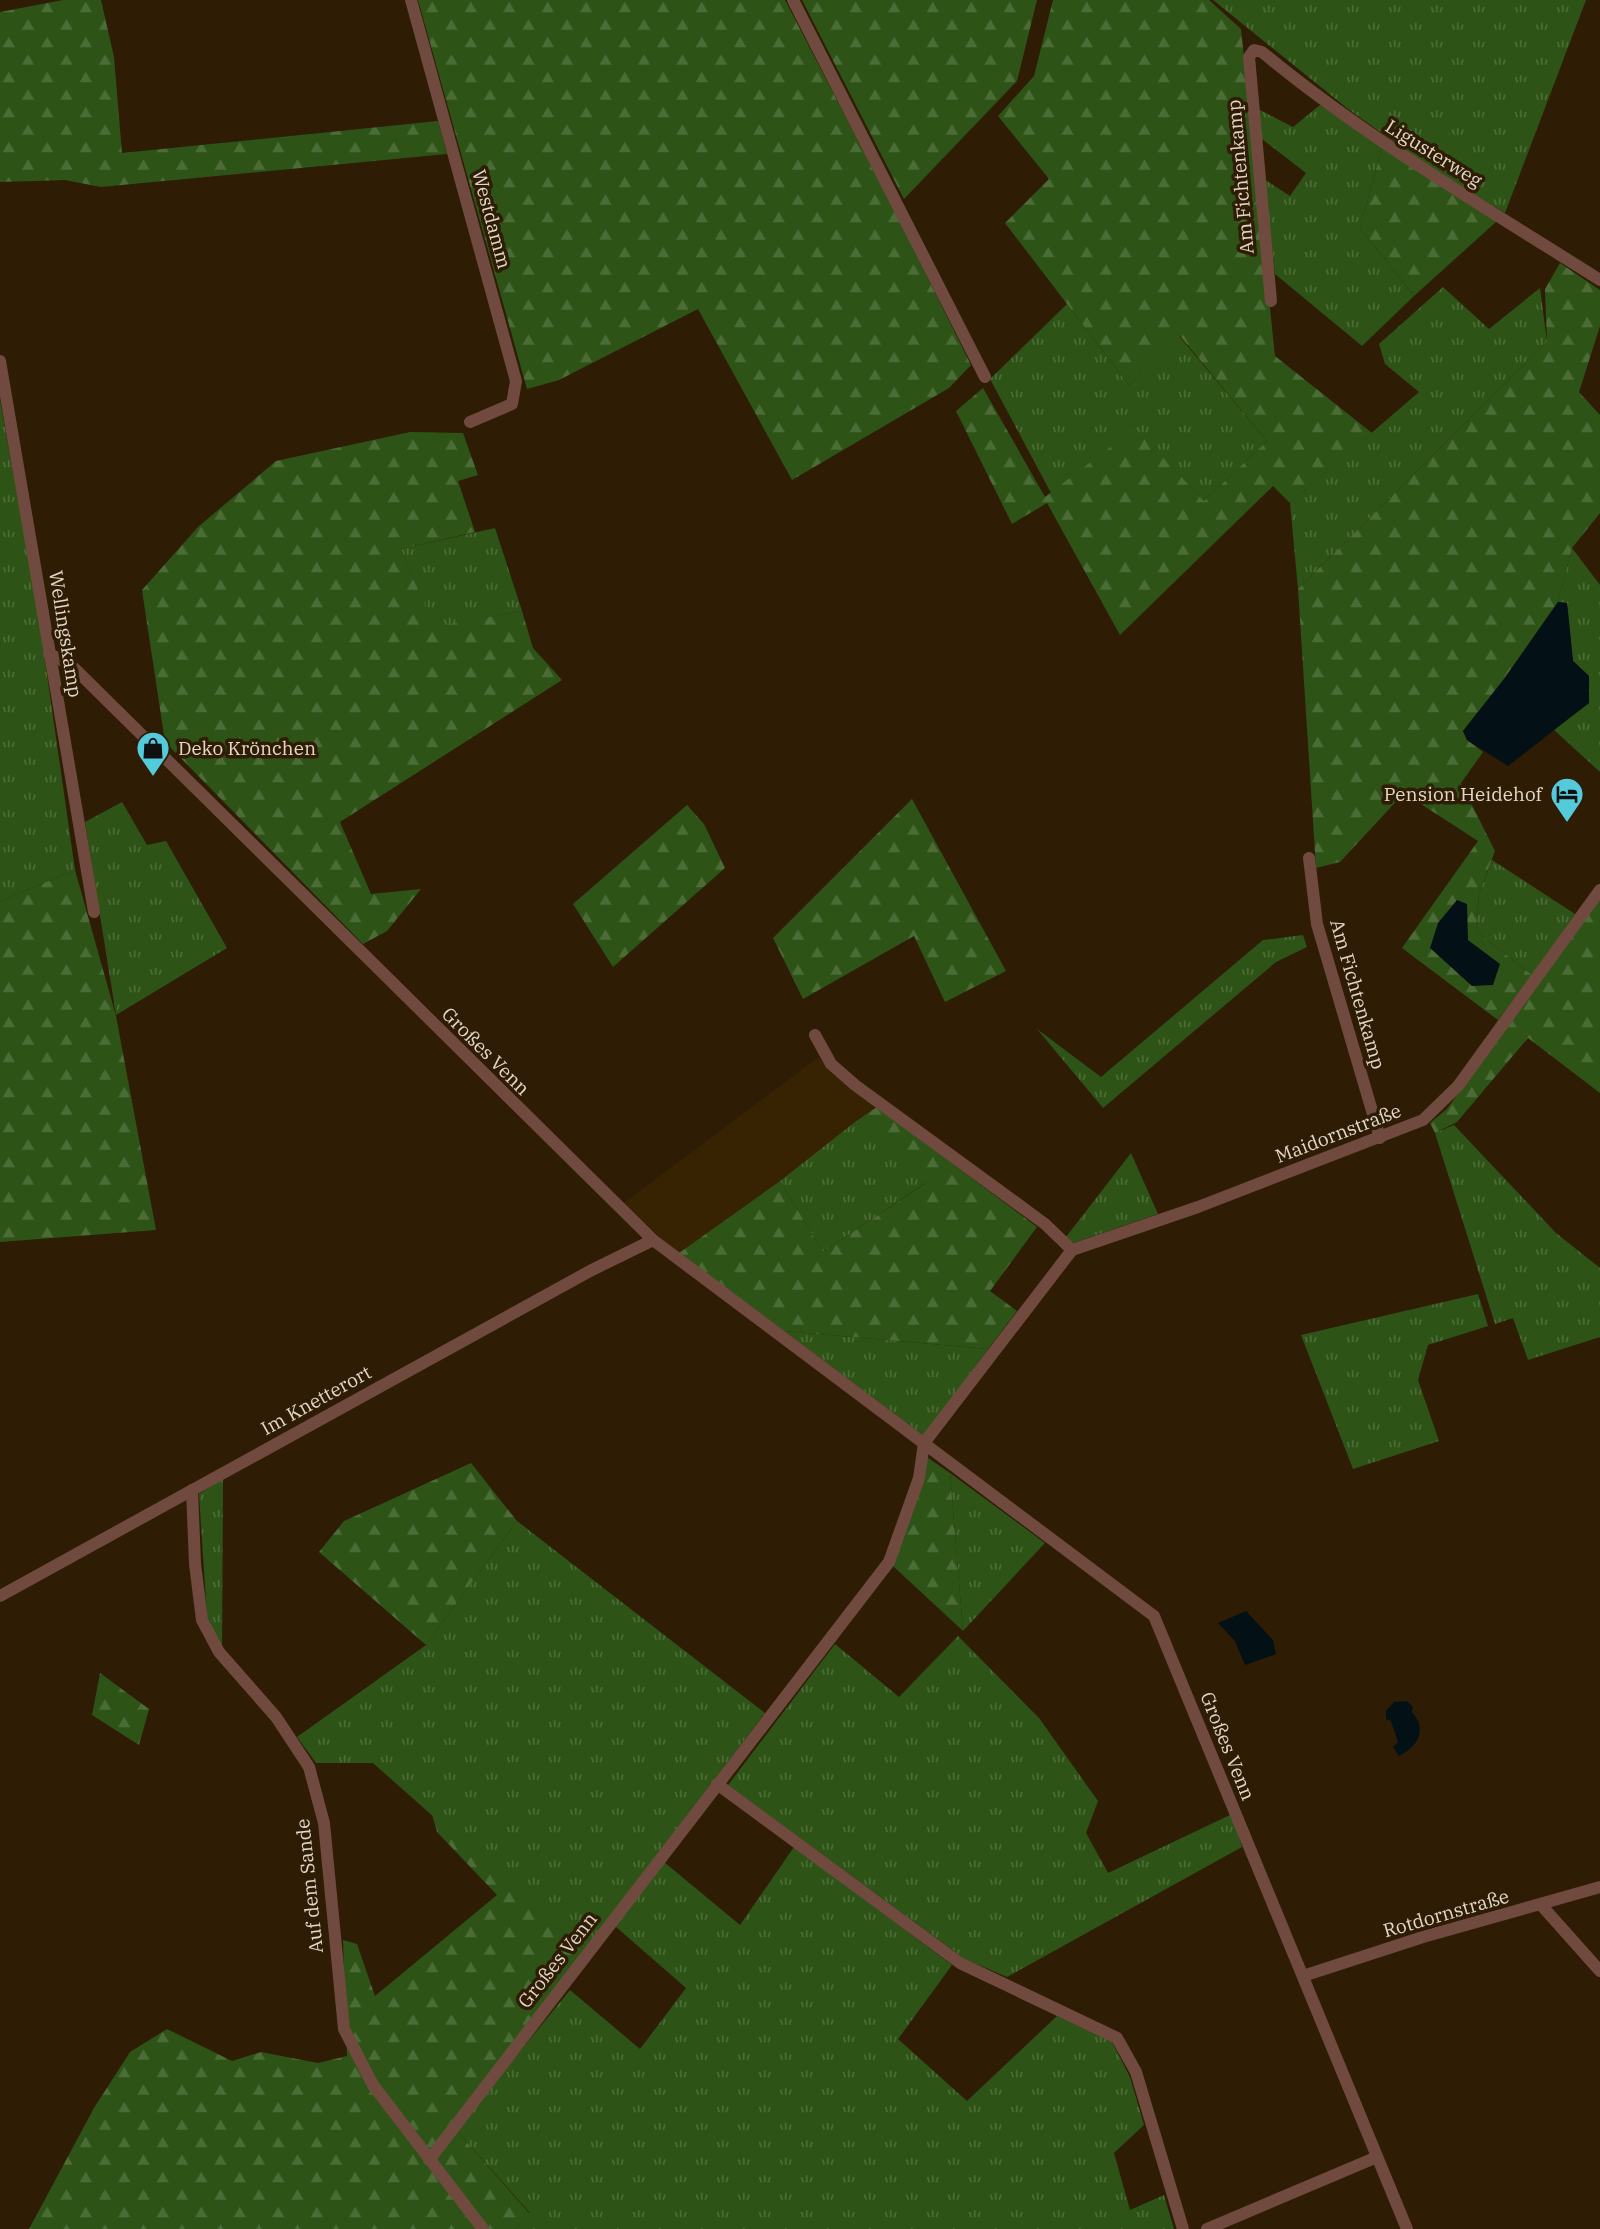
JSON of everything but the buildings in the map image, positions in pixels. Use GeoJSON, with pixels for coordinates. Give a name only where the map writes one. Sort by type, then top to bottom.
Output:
{"type":"FeatureCollection","features":[{"type":"Feature","properties":{"kind":"street","name":"Westdamm"},"geometry":{"type":"LineString","coordinates":[[411,0],[516,381],[512,404],[470,422]]}},
{"type":"Feature","properties":{"kind":"street"},"geometry":{"type":"LineString","coordinates":[[793,0],[985,377]]}},
{"type":"Feature","properties":{"kind":"street","name":"Ligusterweg"},"geometry":{"type":"LineString","coordinates":[[1254,50],[1262,52],[1307,90],[1384,144],[1600,280]]}},
{"type":"Feature","properties":{"kind":"street","name":"Am Fichtenkamp"},"geometry":{"type":"LineString","coordinates":[[1254,50],[1249,57],[1271,301]]}},
{"type":"Feature","properties":{"kind":"street","name":"Wellingskamp"},"geometry":{"type":"LineString","coordinates":[[0,361],[94,912]]}},
{"type":"Feature","properties":{"kind":"street","name":"Großes Venn"},"geometry":{"type":"LineString","coordinates":[[50,654],[70,664],[653,1240],[1154,1616],[1407,2229]]}},
{"type":"Feature","properties":{"kind":"street","name":"Am Fichtenkamp"},"geometry":{"type":"LineString","coordinates":[[1309,858],[1317,924],[1380,1138]]}},
{"type":"Feature","properties":{"kind":"street","name":"Maidornstraße"},"geometry":{"type":"LineString","coordinates":[[1072,1250],[1198,1207],[1423,1120],[1458,1086],[1600,890]]}},
{"type":"Feature","properties":{"kind":"street"},"geometry":{"type":"LineString","coordinates":[[815,1035],[831,1064],[855,1085],[1045,1224],[1072,1250],[924,1443]]}},
{"type":"Feature","properties":{"kind":"street","name":"Im Knetterort"},"geometry":{"type":"LineString","coordinates":[[0,1596],[590,1271],[653,1240]]}},
{"type":"Feature","properties":{"kind":"street","name":"Großes Venn"},"geometry":{"type":"LineString","coordinates":[[429,2160],[889,1562],[919,1478],[924,1443]]}},
{"type":"Feature","properties":{"kind":"street","name":"Auf dem Sande"},"geometry":{"type":"LineString","coordinates":[[192,1490],[195,1564],[202,1620],[219,1652],[276,1717],[309,1767],[324,1823],[344,2029],[373,2085],[483,2229]]}},
{"type":"Feature","properties":{"kind":"street"},"geometry":{"type":"LineString","coordinates":[[717,1784],[960,1963],[1117,2038],[1136,2072],[1183,2229]]}},
{"type":"Feature","properties":{"kind":"street","name":"Rotdornstraße"},"geometry":{"type":"LineString","coordinates":[[1303,1976],[1423,1937],[1542,1906],[1600,1887]]}},
{"type":"Feature","properties":{"kind":"street"},"geometry":{"type":"LineString","coordinates":[[1542,1906],[1600,1971]]}},
{"type":"Feature","properties":{"kind":"street"},"geometry":{"type":"LineString","coordinates":[[1207,2229],[1377,2157]]}},
{"type":"Feature","properties":{"kind":"shaded area"},"geometry":{"type":"Polygon","coordinates":[[[1558,602],[1567,603],[1573,661],[1589,676],[1589,703],[1508,766],[1467,740],[1463,731],[1504,679],[1558,602]]]}},
{"type":"Feature","properties":{"kind":"shaded area"},"geometry":{"type":"Polygon","coordinates":[[[1457,900],[1467,904],[1468,940],[1500,964],[1493,985],[1472,986],[1430,948],[1438,923],[1457,900]]]}},
{"type":"Feature","properties":{"kind":"shaded area"},"geometry":{"type":"Polygon","coordinates":[[[819,1057],[831,1073],[877,1107],[679,1253],[621,1205],[819,1057]]]}},
{"type":"Feature","properties":{"kind":"shaded area"},"geometry":{"type":"Polygon","coordinates":[[[1246,1611],[1273,1640],[1276,1654],[1245,1665],[1235,1641],[1218,1623],[1246,1611]]]}},
{"type":"Feature","properties":{"kind":"shaded area"},"geometry":{"type":"Polygon","coordinates":[[[1407,1701],[1413,1707],[1412,1712],[1420,1731],[1416,1742],[1399,1756],[1393,1747],[1398,1742],[1391,1721],[1386,1719],[1386,1711],[1394,1702],[1407,1701]]]}},
{"type":"Feature","properties":{"kind":"green space"},"geometry":{"type":"Polygon","coordinates":[[[63,0],[101,0],[114,57],[122,153],[438,121],[447,154],[101,187],[65,180],[0,182],[0,12],[63,0]]]}},
{"type":"Feature","properties":{"kind":"green space"},"geometry":{"type":"Polygon","coordinates":[[[418,0],[785,0],[971,365],[949,388],[792,480],[698,309],[559,380],[527,389],[418,0]]]}},
{"type":"Feature","properties":{"kind":"green space"},"geometry":{"type":"Polygon","coordinates":[[[802,0],[1037,0],[1017,81],[904,199],[802,0]]]}},
{"type":"Feature","properties":{"kind":"green space"},"geometry":{"type":"Polygon","coordinates":[[[1053,0],[1209,0],[1241,29],[1275,356],[1372,433],[1290,503],[1273,486],[1120,635],[1047,503],[1012,524],[956,411],[983,388],[1045,497],[1135,428],[1204,501],[1267,441],[1180,336],[1129,385],[1005,223],[1049,179],[998,116],[1034,76],[1053,0]]]}},
{"type":"Feature","properties":{"kind":"green space"},"geometry":{"type":"Polygon","coordinates":[[[1213,0],[1586,0],[1505,213],[1442,175],[1449,135],[1424,163],[1348,109],[1213,0]]]}},
{"type":"Feature","properties":{"kind":"green space"},"geometry":{"type":"Polygon","coordinates":[[[1320,105],[1382,147],[1360,228],[1414,296],[1362,346],[1275,274],[1264,179],[1290,196],[1306,173],[1258,136],[1258,109],[1293,127],[1320,105]]]}},
{"type":"Feature","properties":{"kind":"green space"},"geometry":{"type":"Polygon","coordinates":[[[1450,133],[1442,175],[1424,163],[1450,133]]]}},
{"type":"Feature","properties":{"kind":"green space"},"geometry":{"type":"Polygon","coordinates":[[[1382,147],[1497,221],[1414,296],[1360,228],[1382,147]]]}},
{"type":"Feature","properties":{"kind":"green space"},"geometry":{"type":"Polygon","coordinates":[[[1560,263],[1600,290],[1600,326],[1579,392],[1600,415],[1600,513],[1572,548],[1558,602],[1504,679],[1463,731],[1467,740],[1483,752],[1461,783],[1495,851],[1479,894],[1476,931],[1532,975],[1498,1020],[1402,948],[1478,841],[1404,793],[1340,862],[1316,868],[1298,589],[1547,342],[1545,289],[1560,263]]]}},
{"type":"Feature","properties":{"kind":"green space"},"geometry":{"type":"Polygon","coordinates":[[[1443,287],[1489,329],[1540,288],[1547,342],[1298,589],[1290,503],[1419,392],[1385,364],[1379,344],[1443,287]]]}},
{"type":"Feature","properties":{"kind":"green space"},"geometry":{"type":"Polygon","coordinates":[[[1067,304],[1129,385],[1179,336],[1267,441],[1204,501],[1135,429],[1051,493],[990,379],[1067,304]]]}},
{"type":"Feature","properties":{"kind":"green space"},"geometry":{"type":"Polygon","coordinates":[[[0,400],[37,605],[75,870],[0,901],[0,400]]]}},
{"type":"Feature","properties":{"kind":"green space"},"geometry":{"type":"Polygon","coordinates":[[[410,432],[463,433],[478,475],[458,481],[475,532],[401,549],[434,627],[522,611],[533,648],[562,680],[340,822],[371,894],[421,889],[387,931],[363,944],[165,742],[142,590],[198,527],[276,461],[410,432]]]}},
{"type":"Feature","properties":{"kind":"green space"},"geometry":{"type":"Polygon","coordinates":[[[495,528],[522,611],[434,628],[401,549],[495,528]]]}},
{"type":"Feature","properties":{"kind":"green space"},"geometry":{"type":"Polygon","coordinates":[[[1572,548],[1600,585],[1600,772],[1553,729],[1589,703],[1589,676],[1573,661],[1567,603],[1558,602],[1572,548]]]}},
{"type":"Feature","properties":{"kind":"green space"},"geometry":{"type":"Polygon","coordinates":[[[912,799],[1006,971],[945,1002],[914,936],[803,999],[773,938],[912,799]]]}},
{"type":"Feature","properties":{"kind":"green space"},"geometry":{"type":"Polygon","coordinates":[[[122,802],[147,845],[166,841],[227,948],[116,1015],[85,822],[122,802]]]}},
{"type":"Feature","properties":{"kind":"green space"},"geometry":{"type":"Polygon","coordinates":[[[687,805],[704,824],[725,868],[613,967],[573,904],[687,805]]]}},
{"type":"Feature","properties":{"kind":"green space"},"geometry":{"type":"Polygon","coordinates":[[[1492,860],[1575,914],[1532,975],[1476,931],[1479,894],[1492,860]]]}},
{"type":"Feature","properties":{"kind":"green space"},"geometry":{"type":"Polygon","coordinates":[[[75,870],[116,1016],[156,1230],[0,1242],[0,901],[75,870]]]}},
{"type":"Feature","properties":{"kind":"green space"},"geometry":{"type":"Polygon","coordinates":[[[1600,899],[1600,1093],[1528,1038],[1457,1122],[1435,1133],[1430,1123],[1447,1109],[1600,899]]]}},
{"type":"Feature","properties":{"kind":"green space"},"geometry":{"type":"Polygon","coordinates":[[[1303,935],[1307,947],[1276,962],[1103,1108],[1037,1029],[1101,1077],[1263,940],[1303,935]]]}},
{"type":"Feature","properties":{"kind":"green space"},"geometry":{"type":"Polygon","coordinates":[[[877,1107],[1037,1227],[990,1291],[1017,1311],[988,1349],[784,1331],[679,1253],[780,1181],[823,1252],[926,1183],[855,1122],[877,1107]]]}},
{"type":"Feature","properties":{"kind":"green space"},"geometry":{"type":"Polygon","coordinates":[[[855,1122],[927,1182],[823,1252],[780,1181],[855,1122]]]}},
{"type":"Feature","properties":{"kind":"green space"},"geometry":{"type":"Polygon","coordinates":[[[1454,1125],[1556,1233],[1600,1268],[1600,1337],[1528,1360],[1513,1318],[1495,1324],[1435,1133],[1454,1125]]]}},
{"type":"Feature","properties":{"kind":"green space"},"geometry":{"type":"Polygon","coordinates":[[[1131,1153],[1158,1214],[1073,1243],[1066,1237],[1131,1153]]]}},
{"type":"Feature","properties":{"kind":"green space"},"geometry":{"type":"Polygon","coordinates":[[[1478,1294],[1488,1326],[1428,1345],[1418,1380],[1439,1441],[1353,1469],[1301,1335],[1478,1294]]]}},
{"type":"Feature","properties":{"kind":"green space"},"geometry":{"type":"Polygon","coordinates":[[[784,1331],[988,1349],[924,1436],[784,1331]]]}},
{"type":"Feature","properties":{"kind":"green space"},"geometry":{"type":"Polygon","coordinates":[[[927,1457],[950,1473],[963,1631],[893,1566],[927,1457]]]}},
{"type":"Feature","properties":{"kind":"green space"},"geometry":{"type":"Polygon","coordinates":[[[471,1463],[517,1521],[426,1645],[319,1552],[344,1521],[471,1463]]]}},
{"type":"Feature","properties":{"kind":"green space"},"geometry":{"type":"Polygon","coordinates":[[[950,1473],[1045,1543],[963,1631],[950,1473]]]}},
{"type":"Feature","properties":{"kind":"green space"},"geometry":{"type":"Polygon","coordinates":[[[223,1479],[222,1648],[207,1617],[199,1494],[223,1479]]]}},
{"type":"Feature","properties":{"kind":"green space"},"geometry":{"type":"Polygon","coordinates":[[[517,1521],[765,1713],[584,1950],[373,1763],[316,1763],[297,1737],[426,1645],[517,1521]]]}},
{"type":"Feature","properties":{"kind":"green space"},"geometry":{"type":"Polygon","coordinates":[[[958,1636],[1039,1718],[1098,1801],[1086,1833],[1108,1873],[1232,1814],[1242,1847],[1007,1977],[965,1959],[728,1785],[835,1644],[899,1697],[958,1636]]]}},
{"type":"Feature","properties":{"kind":"green space"},"geometry":{"type":"Polygon","coordinates":[[[100,1673],[149,1709],[139,1745],[92,1715],[100,1673]]]}},
{"type":"Feature","properties":{"kind":"green space"},"geometry":{"type":"Polygon","coordinates":[[[432,1814],[584,1950],[456,2130],[530,2214],[515,2229],[29,2229],[94,2108],[130,2052],[167,2029],[232,2061],[261,2052],[318,2063],[347,2056],[343,1940],[357,1944],[375,1996],[497,1895],[437,1832],[432,1814]]]}},
{"type":"Feature","properties":{"kind":"green space"},"geometry":{"type":"Polygon","coordinates":[[[794,1847],[952,1965],[898,2039],[967,2101],[1057,2016],[1112,2042],[1130,2077],[1144,2125],[1114,2153],[1130,2210],[1164,2195],[1174,2229],[515,2229],[530,2213],[456,2130],[570,1990],[640,2049],[686,1988],[615,1926],[664,1862],[740,1925],[794,1847]]]}},
{"type":"Feature","properties":{"kind":"place","name":"Deko Krönchen"},"geometry":{"type":"Point","coordinates":[153,778]}},
{"type":"Feature","properties":{"kind":"place","name":"Pension Heidehof"},"geometry":{"type":"Point","coordinates":[1567,824]}}]}
